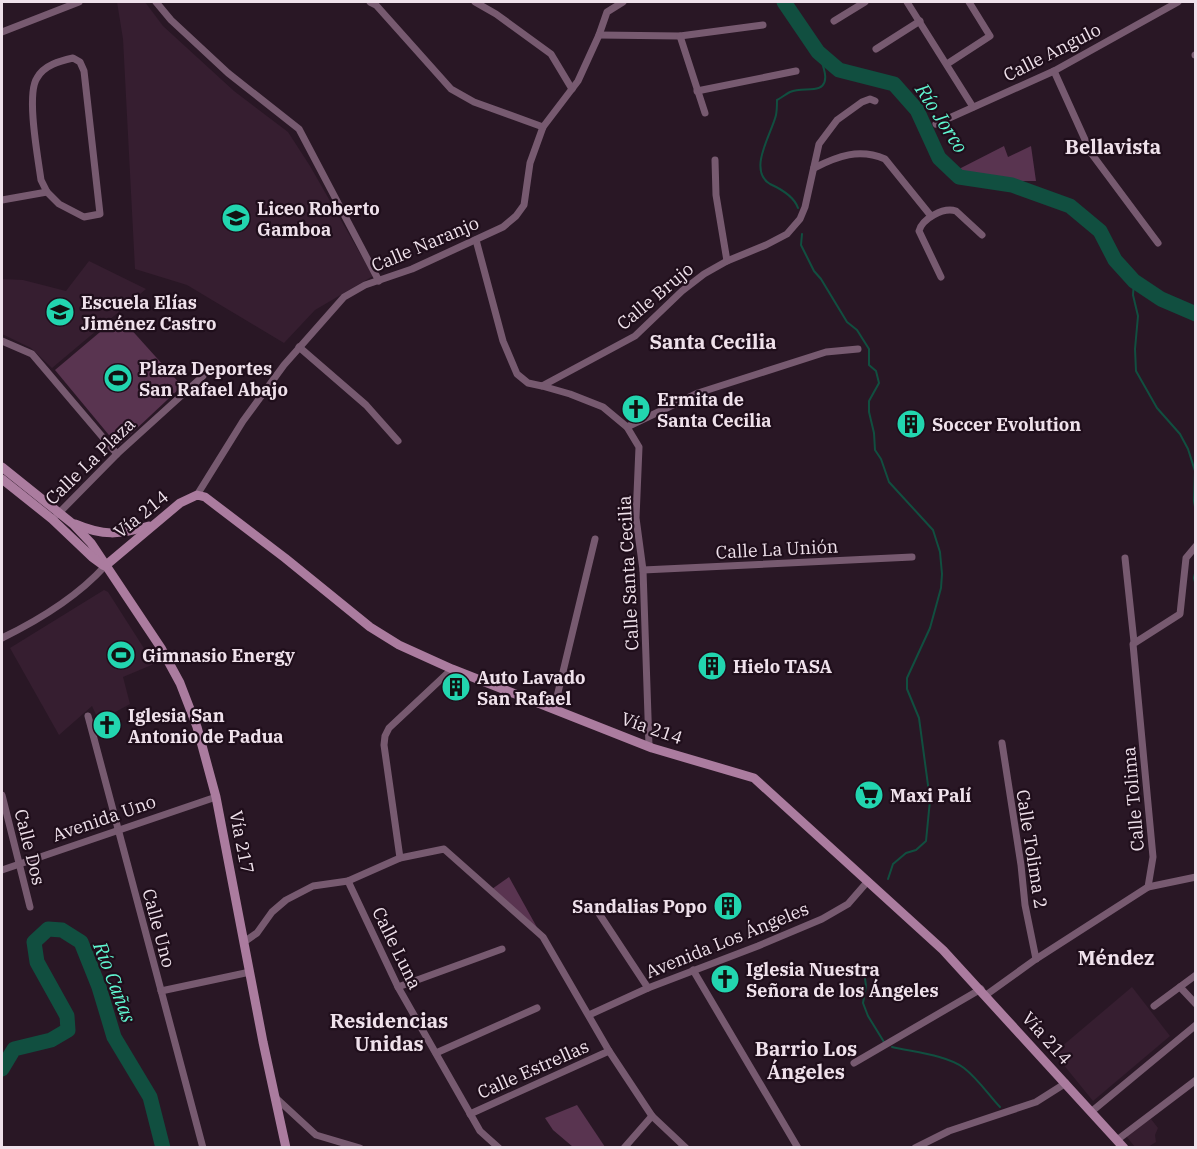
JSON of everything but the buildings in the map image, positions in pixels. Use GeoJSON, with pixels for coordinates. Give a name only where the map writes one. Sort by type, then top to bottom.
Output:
{"type":"FeatureCollection","features":[{"type":"Feature","properties":{"kind":"main road","name":"Vía 214"},"geometry":{"type":"LineString","coordinates":[[2,467],[56,516],[92,557],[105,566]]}},
{"type":"Feature","properties":{"kind":"main road","name":"Vía 214"},"geometry":{"type":"LineString","coordinates":[[2,479],[56,516],[73,524],[98,552],[105,566]]}},
{"type":"Feature","properties":{"kind":"main road","name":"Vía 214"},"geometry":{"type":"LineString","coordinates":[[105,566],[151,525],[180,503],[197,495],[211,500],[370,627],[399,645],[453,669],[649,746],[754,778],[943,950],[984,992],[1124,1148]]}},
{"type":"Feature","properties":{"kind":"main road"},"geometry":{"type":"LineString","coordinates":[[73,524],[105,534],[127,532],[151,525]]}},
{"type":"Feature","properties":{"kind":"main road","name":"Vía 217"},"geometry":{"type":"LineString","coordinates":[[105,566],[148,628],[180,683],[197,727],[216,797],[286,1148]]}},
{"type":"Feature","properties":{"kind":"street"},"geometry":{"type":"LineString","coordinates":[[2,32],[79,2]]}},
{"type":"Feature","properties":{"kind":"street"},"geometry":{"type":"LineString","coordinates":[[156,2],[171,20],[228,73],[299,129],[379,281]]}},
{"type":"Feature","properties":{"kind":"street"},"geometry":{"type":"LineString","coordinates":[[370,2],[376,5],[452,89],[474,102],[543,127]]}},
{"type":"Feature","properties":{"kind":"street"},"geometry":{"type":"LineString","coordinates":[[475,2],[496,14],[551,54],[572,89]]}},
{"type":"Feature","properties":{"kind":"street","name":"Calle Naranjo"},"geometry":{"type":"LineString","coordinates":[[197,495],[243,421],[299,347],[344,297],[365,285],[412,269],[503,227],[524,205],[530,163],[543,127],[572,89],[599,35],[607,12],[623,2]]}},
{"type":"Feature","properties":{"kind":"street"},"geometry":{"type":"LineString","coordinates":[[834,21],[865,2]]}},
{"type":"Feature","properties":{"kind":"street"},"geometry":{"type":"LineString","coordinates":[[907,2],[973,107]]}},
{"type":"Feature","properties":{"kind":"street"},"geometry":{"type":"LineString","coordinates":[[946,64],[990,36],[969,2]]}},
{"type":"Feature","properties":{"kind":"street","name":"Calle Angulo"},"geometry":{"type":"LineString","coordinates":[[936,124],[1054,71],[1178,2]]}},
{"type":"Feature","properties":{"kind":"street"},"geometry":{"type":"LineString","coordinates":[[876,49],[920,21]]}},
{"type":"Feature","properties":{"kind":"street"},"geometry":{"type":"LineString","coordinates":[[599,35],[680,36],[763,25]]}},
{"type":"Feature","properties":{"kind":"street"},"geometry":{"type":"LineString","coordinates":[[680,36],[705,113]]}},
{"type":"Feature","properties":{"kind":"street"},"geometry":{"type":"LineString","coordinates":[[73,58],[80,62],[84,70],[100,214],[84,217],[59,204],[47,192],[41,180],[31,93],[36,78],[45,68],[73,58]]}},
{"type":"Feature","properties":{"kind":"street"},"geometry":{"type":"LineString","coordinates":[[697,91],[796,71]]}},
{"type":"Feature","properties":{"kind":"street"},"geometry":{"type":"LineString","coordinates":[[1054,71],[1091,153],[1158,243]]}},
{"type":"Feature","properties":{"kind":"street","name":"Calle Brujo"},"geometry":{"type":"LineString","coordinates":[[542,386],[635,336],[682,291],[704,274],[727,261],[780,238],[795,225],[805,207],[819,144],[837,120],[862,102],[870,99],[875,101]]}},
{"type":"Feature","properties":{"kind":"street"},"geometry":{"type":"LineString","coordinates":[[814,168],[845,155],[863,152],[874,154],[885,159],[931,216]]}},
{"type":"Feature","properties":{"kind":"street"},"geometry":{"type":"LineString","coordinates":[[715,160],[716,195],[727,261]]}},
{"type":"Feature","properties":{"kind":"street"},"geometry":{"type":"LineString","coordinates":[[2,200],[47,192]]}},
{"type":"Feature","properties":{"kind":"street"},"geometry":{"type":"LineString","coordinates":[[941,277],[919,227],[931,216],[953,209],[982,235]]}},
{"type":"Feature","properties":{"kind":"street"},"geometry":{"type":"LineString","coordinates":[[476,240],[503,341],[518,374],[528,383],[542,386]]}},
{"type":"Feature","properties":{"kind":"street"},"geometry":{"type":"LineString","coordinates":[[2,341],[32,354],[117,454]]}},
{"type":"Feature","properties":{"kind":"street"},"geometry":{"type":"LineString","coordinates":[[299,347],[366,405],[398,441]]}},
{"type":"Feature","properties":{"kind":"street"},"geometry":{"type":"LineString","coordinates":[[627,427],[698,393],[826,352],[858,350]]}},
{"type":"Feature","properties":{"kind":"street","name":"Calle La Plaza"},"geometry":{"type":"LineString","coordinates":[[56,516],[117,454],[203,376]]}},
{"type":"Feature","properties":{"kind":"street","name":"Calle Santa Cecilia"},"geometry":{"type":"LineString","coordinates":[[542,386],[598,404],[627,427],[636,439],[640,451],[636,518],[643,570],[649,746]]}},
{"type":"Feature","properties":{"kind":"street"},"geometry":{"type":"LineString","coordinates":[[554,709],[595,539]]}},
{"type":"Feature","properties":{"kind":"street"},"geometry":{"type":"LineString","coordinates":[[1134,642],[1180,614],[1186,558],[1196,546]]}},
{"type":"Feature","properties":{"kind":"street","name":"Calle La Unión"},"geometry":{"type":"LineString","coordinates":[[643,570],[912,557]]}},
{"type":"Feature","properties":{"kind":"street","name":"Calle Tolima"},"geometry":{"type":"LineString","coordinates":[[1125,558],[1153,857],[1148,887]]}},
{"type":"Feature","properties":{"kind":"street"},"geometry":{"type":"LineString","coordinates":[[4,634],[71,596],[93,579],[105,566]]}},
{"type":"Feature","properties":{"kind":"street"},"geometry":{"type":"LineString","coordinates":[[400,858],[384,745],[385,736],[389,728],[453,669]]}},
{"type":"Feature","properties":{"kind":"street","name":"Calle Uno"},"geometry":{"type":"LineString","coordinates":[[88,716],[203,1148]]}},
{"type":"Feature","properties":{"kind":"street","name":"Calle Tolima 2"},"geometry":{"type":"LineString","coordinates":[[1002,743],[1025,905],[1036,959]]}},
{"type":"Feature","properties":{"kind":"street","name":"Calle Dos"},"geometry":{"type":"LineString","coordinates":[[2,795],[30,906]]}},
{"type":"Feature","properties":{"kind":"street","name":"Avenida Uno"},"geometry":{"type":"LineString","coordinates":[[2,870],[216,797]]}},
{"type":"Feature","properties":{"kind":"street"},"geometry":{"type":"LineString","coordinates":[[244,942],[257,933],[272,912],[286,900],[313,886],[348,880],[400,858],[444,849],[543,937],[609,1051],[652,1116],[686,1148]]}},
{"type":"Feature","properties":{"kind":"street"},"geometry":{"type":"LineString","coordinates":[[854,1063],[984,992],[1148,887],[1196,877]]}},
{"type":"Feature","properties":{"kind":"street","name":"Calle Luna"},"geometry":{"type":"LineString","coordinates":[[348,880],[398,987],[470,1114],[480,1131],[500,1148]]}},
{"type":"Feature","properties":{"kind":"street","name":"Avenida Los Ángeles"},"geometry":{"type":"LineString","coordinates":[[589,1015],[648,988],[822,919],[848,904],[868,881]]}},
{"type":"Feature","properties":{"kind":"street"},"geometry":{"type":"LineString","coordinates":[[596,909],[648,988]]}},
{"type":"Feature","properties":{"kind":"street"},"geometry":{"type":"LineString","coordinates":[[398,987],[502,949]]}},
{"type":"Feature","properties":{"kind":"street"},"geometry":{"type":"LineString","coordinates":[[693,970],[798,1148]]}},
{"type":"Feature","properties":{"kind":"street"},"geometry":{"type":"LineString","coordinates":[[160,991],[250,972]]}},
{"type":"Feature","properties":{"kind":"street"},"geometry":{"type":"LineString","coordinates":[[1154,1006],[1196,975]]}},
{"type":"Feature","properties":{"kind":"street"},"geometry":{"type":"LineString","coordinates":[[1180,987],[1196,1004]]}},
{"type":"Feature","properties":{"kind":"street"},"geometry":{"type":"LineString","coordinates":[[436,1053],[537,1008]]}},
{"type":"Feature","properties":{"kind":"street"},"geometry":{"type":"LineString","coordinates":[[1091,1112],[1196,1025]]}},
{"type":"Feature","properties":{"kind":"street","name":"Calle Estrellas"},"geometry":{"type":"LineString","coordinates":[[470,1114],[609,1051]]}},
{"type":"Feature","properties":{"kind":"street"},"geometry":{"type":"LineString","coordinates":[[1117,1140],[1196,1080]]}},
{"type":"Feature","properties":{"kind":"street"},"geometry":{"type":"LineString","coordinates":[[915,1148],[949,1131],[1036,1102],[1066,1083]]}},
{"type":"Feature","properties":{"kind":"street"},"geometry":{"type":"LineString","coordinates":[[276,1098],[316,1135],[360,1148]]}},
{"type":"Feature","properties":{"kind":"street"},"geometry":{"type":"LineString","coordinates":[[624,1148],[652,1116]]}},
{"type":"Feature","properties":{"kind":"shaded area","name":"Liceo Roberto Gamboa"},"geometry":{"type":"Polygon","coordinates":[[[117,2],[145,2],[163,26],[234,91],[288,132],[373,276],[315,310],[284,343],[187,285],[135,269],[123,39],[117,2]]]}},
{"type":"Feature","properties":{"kind":"shaded area"},"geometry":{"type":"Polygon","coordinates":[[[1004,146],[1008,157],[1031,146],[1036,181],[1005,181],[963,174],[959,169],[1004,146]]]}},
{"type":"Feature","properties":{"kind":"shaded area","name":"Escuela Elías Jiménez Castro"},"geometry":{"type":"Polygon","coordinates":[[[89,261],[146,289],[52,368],[31,348],[2,334],[2,279],[23,280],[66,291],[89,261]]]}},
{"type":"Feature","properties":{"kind":"shaded area","name":"Plaza Deportes San Rafael Abajo"},"geometry":{"type":"Polygon","coordinates":[[[119,316],[182,386],[118,446],[55,370],[119,316]]]}},
{"type":"Feature","properties":{"kind":"shaded area"},"geometry":{"type":"Polygon","coordinates":[[[104,590],[108,592],[154,664],[123,677],[130,704],[99,721],[92,706],[59,735],[10,648],[104,590]]]}},
{"type":"Feature","properties":{"kind":"shaded area"},"geometry":{"type":"Polygon","coordinates":[[[509,877],[539,931],[492,889],[509,877]]]}},
{"type":"Feature","properties":{"kind":"shaded area"},"geometry":{"type":"Polygon","coordinates":[[[1132,987],[1170,1036],[1093,1101],[1054,1053],[1132,987]]]}},
{"type":"Feature","properties":{"kind":"shaded area"},"geometry":{"type":"Polygon","coordinates":[[[577,1105],[605,1147],[573,1147],[553,1130],[545,1118],[577,1105]]]}},
{"type":"Feature","properties":{"kind":"shaded area"},"geometry":{"type":"Polygon","coordinates":[[[1151,1119],[1158,1128],[1155,1135],[1156,1142],[1148,1147],[1135,1147],[1126,1136],[1136,1127],[1151,1119]]]}},
{"type":"Feature","properties":{"kind":"waterway","name":"Río Jorco"},"geometry":{"type":"LineString","coordinates":[[784,2],[818,52],[839,70],[894,84],[917,110],[939,158],[959,177],[1012,185],[1070,206],[1100,231],[1115,260],[1134,281],[1161,299],[1196,314]]}},
{"type":"Feature","properties":{"kind":"waterway"},"geometry":{"type":"LineString","coordinates":[[798,208],[790,196],[763,178],[761,161],[776,115],[777,100],[790,92],[814,89],[824,84],[824,68],[818,52]]}},
{"type":"Feature","properties":{"kind":"waterway"},"geometry":{"type":"LineString","coordinates":[[802,234],[801,245],[814,271],[847,322],[857,330],[869,349],[869,365],[876,371],[879,383],[869,401],[875,450],[881,459],[889,482],[933,530],[940,552],[941,588],[930,628],[907,678],[907,689],[919,718],[930,800],[926,841],[893,864],[888,879]]}},
{"type":"Feature","properties":{"kind":"waterway"},"geometry":{"type":"LineString","coordinates":[[1134,281],[1133,295],[1138,316],[1136,371],[1157,408],[1180,434],[1188,449],[1195,471],[1196,513]]}},
{"type":"Feature","properties":{"kind":"waterway"},"geometry":{"type":"LineString","coordinates":[[1196,569],[1194,578],[1196,586]]}},
{"type":"Feature","properties":{"kind":"waterway","name":"Río Cañas"},"geometry":{"type":"LineString","coordinates":[[2,1069],[14,1049],[51,1040],[68,1030],[67,1016],[37,962],[34,942],[48,929],[62,930],[81,942],[99,987],[114,1037],[150,1097],[163,1148]]}},
{"type":"Feature","properties":{"kind":"waterway"},"geometry":{"type":"LineString","coordinates":[[864,971],[866,986],[863,1003],[884,1042]]}},
{"type":"Feature","properties":{"kind":"waterway"},"geometry":{"type":"LineString","coordinates":[[892,1047],[939,1057],[957,1064],[974,1077],[1000,1107]]}},
{"type":"Feature","properties":{"kind":"place","name":"Liceo Roberto Gamboa"},"geometry":{"type":"Point","coordinates":[236,218]}},
{"type":"Feature","properties":{"kind":"place","name":"Escuela Elías Jiménez Castro"},"geometry":{"type":"Point","coordinates":[60,312]}},
{"type":"Feature","properties":{"kind":"place","name":"Plaza Deportes San Rafael Abajo"},"geometry":{"type":"Point","coordinates":[118,378]}},
{"type":"Feature","properties":{"kind":"place","name":"Ermita de Santa Cecilia"},"geometry":{"type":"Point","coordinates":[636,409]}},
{"type":"Feature","properties":{"kind":"place","name":"Soccer Evolution"},"geometry":{"type":"Point","coordinates":[911,424]}},
{"type":"Feature","properties":{"kind":"place","name":"Gimnasio Energy"},"geometry":{"type":"Point","coordinates":[121,655]}},
{"type":"Feature","properties":{"kind":"place","name":"Hielo TASA"},"geometry":{"type":"Point","coordinates":[712,666]}},
{"type":"Feature","properties":{"kind":"place","name":"Auto Lavado San Rafael"},"geometry":{"type":"Point","coordinates":[456,687]}},
{"type":"Feature","properties":{"kind":"place","name":"Iglesia San Antonio de Padua"},"geometry":{"type":"Point","coordinates":[107,725]}},
{"type":"Feature","properties":{"kind":"place","name":"Maxi Palí"},"geometry":{"type":"Point","coordinates":[869,795]}},
{"type":"Feature","properties":{"kind":"place","name":"Sandalias Popo"},"geometry":{"type":"Point","coordinates":[728,906]}},
{"type":"Feature","properties":{"kind":"place","name":"Iglesia Nuestra Señora de los Ángeles"},"geometry":{"type":"Point","coordinates":[725,979]}},
{"type":"Feature","properties":{"kind":"district","name":"Bellavista"},"geometry":{"type":"Point","coordinates":[1113,146]}},
{"type":"Feature","properties":{"kind":"district","name":"Santa Cecilia"},"geometry":{"type":"Point","coordinates":[713,341]}},
{"type":"Feature","properties":{"kind":"district","name":"Méndez"},"geometry":{"type":"Point","coordinates":[1116,957]}},
{"type":"Feature","properties":{"kind":"district","name":"Residencias Unidas"},"geometry":{"type":"Point","coordinates":[389,1032]}},
{"type":"Feature","properties":{"kind":"district","name":"Barrio Los Ángeles"},"geometry":{"type":"Point","coordinates":[806,1060]}}]}
